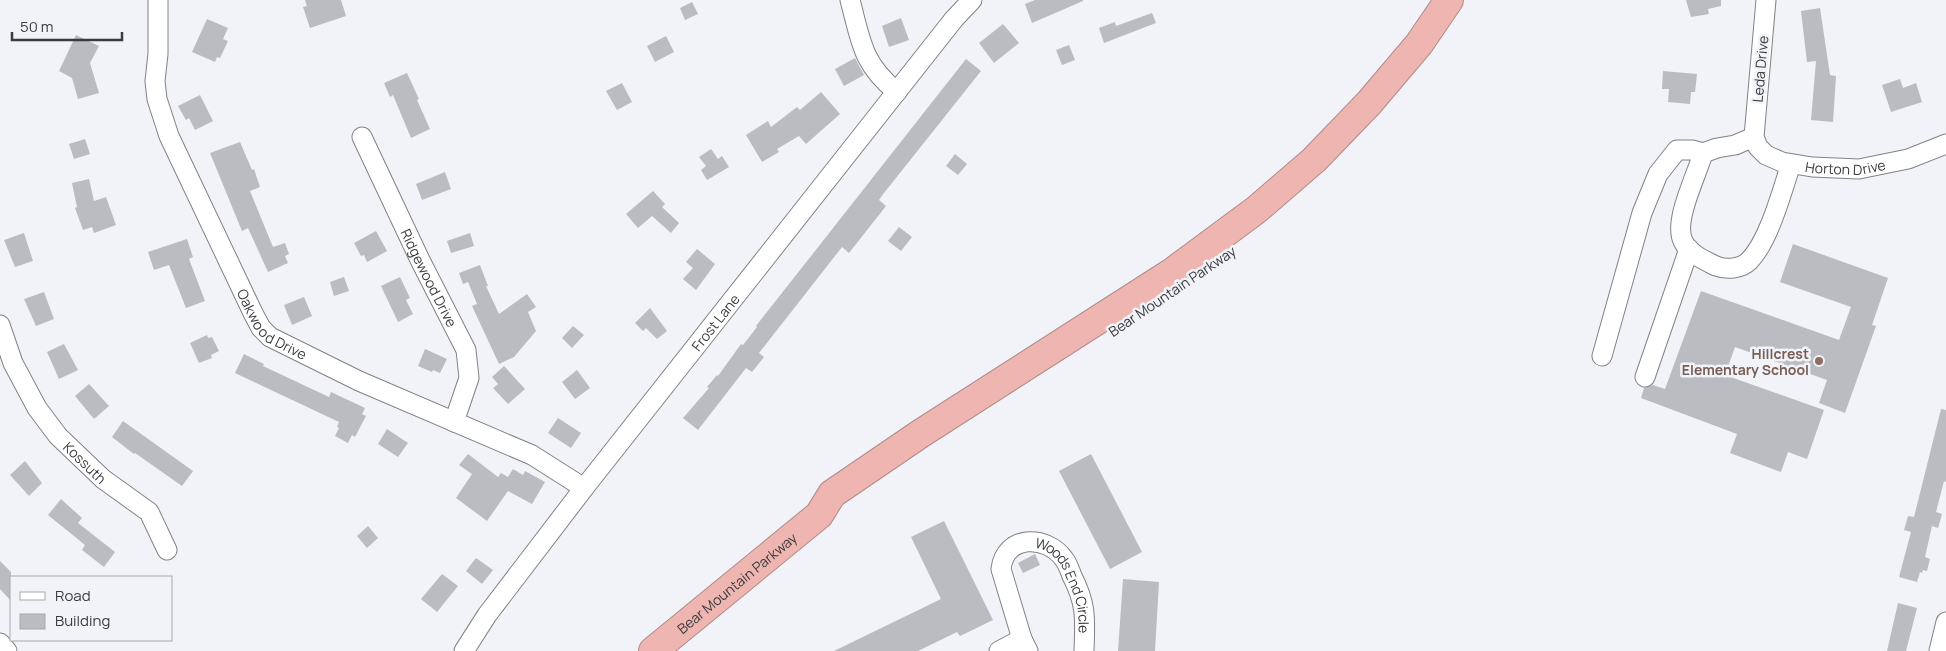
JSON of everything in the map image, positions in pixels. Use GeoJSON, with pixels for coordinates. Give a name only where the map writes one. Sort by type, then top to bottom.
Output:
{"type":"FeatureCollection","features":[{"type":"Feature","properties":{"kind":"highway","name":"Bear Mountain Parkway"},"geometry":{"type":"LineString","coordinates":[[819,516],[832,494],[920,434],[1171,273],[1262,205],[1314,160],[1369,103],[1419,44],[1449,0]]}},
{"type":"Feature","properties":{"kind":"highway","name":"Bear Mountain Parkway"},"geometry":{"type":"LineString","coordinates":[[653,651],[819,516],[843,507],[895,471],[1156,303],[1208,268],[1265,224],[1325,172],[1382,114],[1433,53],[1470,0]]}},
{"type":"Feature","properties":{"kind":"street","name":"Oakwood Drive"},"geometry":{"type":"LineString","coordinates":[[158,0],[158,54],[155,81],[157,99],[169,136],[261,328],[270,337],[359,381],[532,455],[584,488]]}},
{"type":"Feature","properties":{"kind":"street"},"geometry":{"type":"LineString","coordinates":[[850,0],[864,54],[886,84],[897,92]]}},
{"type":"Feature","properties":{"kind":"street","name":"Frost Lane"},"geometry":{"type":"LineString","coordinates":[[464,651],[487,615],[584,488],[954,19],[972,0]]}},
{"type":"Feature","properties":{"kind":"street","name":"Leda Drive"},"geometry":{"type":"LineString","coordinates":[[1754,137],[1766,0]]}},
{"type":"Feature","properties":{"kind":"street","name":"Ridgewood Drive"},"geometry":{"type":"LineString","coordinates":[[362,137],[420,260],[466,350],[469,378],[454,422]]}},
{"type":"Feature","properties":{"kind":"street"},"geometry":{"type":"LineString","coordinates":[[1602,356],[1642,212],[1658,174],[1677,150],[1692,150],[1703,153],[1716,148],[1735,145],[1754,137]]}},
{"type":"Feature","properties":{"kind":"street","name":"Horton Drive"},"geometry":{"type":"LineString","coordinates":[[1754,137],[1758,147],[1766,155],[1782,162],[1812,167],[1859,169],[1908,159],[1946,144]]}},
{"type":"Feature","properties":{"kind":"street"},"geometry":{"type":"LineString","coordinates":[[1703,153],[1682,216],[1681,229],[1683,241],[1693,254],[1720,267],[1737,268],[1748,262],[1765,238],[1791,164]]}},
{"type":"Feature","properties":{"kind":"street"},"geometry":{"type":"LineString","coordinates":[[1645,377],[1689,249]]}},
{"type":"Feature","properties":{"kind":"street","name":"Kossuth"},"geometry":{"type":"LineString","coordinates":[[0,325],[7,365],[58,436],[103,479],[149,512],[167,550]]}},
{"type":"Feature","properties":{"kind":"street","name":"Woods End Circle"},"geometry":{"type":"LineString","coordinates":[[1025,645],[1000,569],[1002,559],[1008,551],[1022,543],[1034,541],[1056,550],[1064,560],[1082,595],[1085,616],[1084,651]]}},
{"type":"Feature","properties":{"kind":"street"},"geometry":{"type":"LineString","coordinates":[[1939,651],[1946,622]]}},
{"type":"Feature","properties":{"kind":"street"},"geometry":{"type":"LineString","coordinates":[[0,642],[7,651]]}},
{"type":"Feature","properties":{"kind":"street"},"geometry":{"type":"LineString","coordinates":[[999,651],[1025,645]]}},
{"type":"Feature","properties":{"kind":"building"},"geometry":{"type":"Polygon","coordinates":[[[305,0],[341,0],[346,16],[310,28],[303,7],[307,6],[305,0]]]}},
{"type":"Feature","properties":{"kind":"building"},"geometry":{"type":"Polygon","coordinates":[[[1035,0],[1083,1],[1032,23],[1025,4],[1035,0]]]}},
{"type":"Feature","properties":{"kind":"building"},"geometry":{"type":"Polygon","coordinates":[[[1686,0],[1721,0],[1721,6],[1708,9],[1709,14],[1691,17],[1686,0]]]}},
{"type":"Feature","properties":{"kind":"building"},"geometry":{"type":"Polygon","coordinates":[[[692,2],[698,14],[685,20],[680,8],[692,2]]]}},
{"type":"Feature","properties":{"kind":"building"},"geometry":{"type":"Polygon","coordinates":[[[1820,8],[1830,75],[1836,76],[1833,122],[1811,120],[1816,61],[1807,62],[1801,11],[1820,8]]]}},
{"type":"Feature","properties":{"kind":"building"},"geometry":{"type":"Polygon","coordinates":[[[1152,13],[1156,23],[1104,43],[1099,28],[1115,22],[1116,26],[1152,13]]]}},
{"type":"Feature","properties":{"kind":"building"},"geometry":{"type":"Polygon","coordinates":[[[901,18],[909,40],[889,47],[882,26],[901,18]]]}},
{"type":"Feature","properties":{"kind":"building"},"geometry":{"type":"Polygon","coordinates":[[[207,19],[228,28],[223,39],[228,41],[220,58],[217,57],[215,62],[192,52],[207,19]]]}},
{"type":"Feature","properties":{"kind":"building"},"geometry":{"type":"Polygon","coordinates":[[[1003,24],[1019,43],[994,63],[979,43],[1003,24]]]}},
{"type":"Feature","properties":{"kind":"building"},"geometry":{"type":"Polygon","coordinates":[[[76,35],[99,46],[90,63],[99,93],[78,99],[72,78],[59,71],[76,35]]]}},
{"type":"Feature","properties":{"kind":"building"},"geometry":{"type":"Polygon","coordinates":[[[666,36],[674,52],[655,62],[647,46],[666,36]]]}},
{"type":"Feature","properties":{"kind":"building"},"geometry":{"type":"Polygon","coordinates":[[[1069,45],[1075,60],[1062,65],[1056,50],[1069,45]]]}},
{"type":"Feature","properties":{"kind":"building"},"geometry":{"type":"Polygon","coordinates":[[[855,58],[864,75],[844,86],[835,69],[855,58]]]}},
{"type":"Feature","properties":{"kind":"building"},"geometry":{"type":"Polygon","coordinates":[[[966,59],[981,71],[879,200],[886,206],[849,253],[842,247],[759,353],[764,357],[752,372],[746,368],[698,430],[683,418],[709,388],[707,387],[718,376],[741,344],[743,345],[966,59]]]}},
{"type":"Feature","properties":{"kind":"building"},"geometry":{"type":"Polygon","coordinates":[[[1663,71],[1697,74],[1695,92],[1691,92],[1690,104],[1668,102],[1669,89],[1662,89],[1663,71]]]}},
{"type":"Feature","properties":{"kind":"building"},"geometry":{"type":"Polygon","coordinates":[[[407,73],[430,129],[411,138],[393,95],[390,97],[384,83],[407,73]]]}},
{"type":"Feature","properties":{"kind":"building"},"geometry":{"type":"Polygon","coordinates":[[[1900,79],[1903,88],[1916,83],[1922,102],[1891,112],[1882,85],[1900,79]]]}},
{"type":"Feature","properties":{"kind":"building"},"geometry":{"type":"Polygon","coordinates":[[[622,83],[632,102],[617,110],[606,91],[622,83]]]}},
{"type":"Feature","properties":{"kind":"building"},"geometry":{"type":"Polygon","coordinates":[[[821,92],[840,114],[806,144],[799,136],[777,149],[779,152],[762,162],[746,135],[768,121],[771,127],[797,107],[800,110],[821,92]]]}},
{"type":"Feature","properties":{"kind":"building"},"geometry":{"type":"Polygon","coordinates":[[[200,95],[213,121],[195,130],[189,118],[186,120],[178,106],[200,95]]]}},
{"type":"Feature","properties":{"kind":"building"},"geometry":{"type":"Polygon","coordinates":[[[85,139],[90,154],[74,159],[69,144],[85,139]]]}},
{"type":"Feature","properties":{"kind":"building"},"geometry":{"type":"Polygon","coordinates":[[[240,142],[252,170],[254,169],[260,187],[250,191],[273,247],[285,243],[289,254],[285,256],[288,263],[268,272],[248,228],[242,231],[210,153],[240,142]]]}},
{"type":"Feature","properties":{"kind":"building"},"geometry":{"type":"Polygon","coordinates":[[[711,149],[718,159],[722,156],[729,167],[707,180],[701,170],[706,166],[699,157],[711,149]]]}},
{"type":"Feature","properties":{"kind":"building"},"geometry":{"type":"Polygon","coordinates":[[[955,154],[967,164],[958,175],[946,166],[955,154]]]}},
{"type":"Feature","properties":{"kind":"building"},"geometry":{"type":"Polygon","coordinates":[[[445,172],[451,189],[422,200],[416,184],[445,172]]]}},
{"type":"Feature","properties":{"kind":"building"},"geometry":{"type":"Polygon","coordinates":[[[89,179],[94,201],[106,197],[116,225],[94,233],[92,227],[83,230],[75,208],[77,207],[72,183],[89,179]]]}},
{"type":"Feature","properties":{"kind":"building"},"geometry":{"type":"Polygon","coordinates":[[[653,191],[665,204],[662,207],[679,223],[671,233],[652,216],[638,228],[626,214],[653,191]]]}},
{"type":"Feature","properties":{"kind":"building"},"geometry":{"type":"Polygon","coordinates":[[[899,227],[912,237],[901,251],[888,241],[899,227]]]}},
{"type":"Feature","properties":{"kind":"building"},"geometry":{"type":"Polygon","coordinates":[[[376,231],[387,251],[367,262],[364,255],[361,256],[354,243],[376,231]]]}},
{"type":"Feature","properties":{"kind":"building"},"geometry":{"type":"Polygon","coordinates":[[[24,233],[33,261],[15,267],[4,240],[24,233]]]}},
{"type":"Feature","properties":{"kind":"building"},"geometry":{"type":"Polygon","coordinates":[[[470,233],[474,246],[451,253],[447,241],[470,233]]]}},
{"type":"Feature","properties":{"kind":"building"},"geometry":{"type":"Polygon","coordinates":[[[187,239],[193,257],[189,259],[205,301],[186,308],[169,265],[154,270],[148,252],[187,239]]]}},
{"type":"Feature","properties":{"kind":"building","name":"Hillcrest Elementary School"},"geometry":{"type":"Polygon","coordinates":[[[1793,244],[1888,278],[1872,325],[1876,326],[1845,413],[1819,403],[1827,380],[1735,347],[1725,375],[1824,410],[1807,459],[1788,452],[1781,472],[1730,453],[1737,434],[1641,398],[1644,388],[1653,385],[1665,389],[1701,291],[1839,340],[1851,307],[1780,282],[1793,244]]]}},
{"type":"Feature","properties":{"kind":"building"},"geometry":{"type":"Polygon","coordinates":[[[697,249],[715,264],[696,290],[683,279],[693,268],[686,262],[697,249]]]}},
{"type":"Feature","properties":{"kind":"building"},"geometry":{"type":"Polygon","coordinates":[[[480,265],[488,286],[486,286],[499,314],[527,294],[536,307],[528,312],[536,331],[514,357],[499,364],[472,306],[477,304],[468,282],[463,284],[459,273],[480,265]]]}},
{"type":"Feature","properties":{"kind":"building"},"geometry":{"type":"Polygon","coordinates":[[[344,277],[349,291],[334,296],[330,282],[344,277]]]}},
{"type":"Feature","properties":{"kind":"building"},"geometry":{"type":"Polygon","coordinates":[[[400,277],[410,298],[406,300],[413,314],[398,322],[381,286],[400,277]]]}},
{"type":"Feature","properties":{"kind":"building"},"geometry":{"type":"Polygon","coordinates":[[[44,292],[54,319],[36,326],[24,299],[44,292]]]}},
{"type":"Feature","properties":{"kind":"building"},"geometry":{"type":"Polygon","coordinates":[[[304,297],[312,316],[292,325],[284,305],[304,297]]]}},
{"type":"Feature","properties":{"kind":"building"},"geometry":{"type":"Polygon","coordinates":[[[650,308],[667,331],[657,339],[646,328],[643,331],[635,323],[650,308]]]}},
{"type":"Feature","properties":{"kind":"building"},"geometry":{"type":"Polygon","coordinates":[[[573,326],[584,335],[572,348],[562,338],[573,326]]]}},
{"type":"Feature","properties":{"kind":"building"},"geometry":{"type":"Polygon","coordinates":[[[207,335],[208,338],[212,337],[219,351],[211,355],[212,358],[199,363],[190,343],[207,335]]]}},
{"type":"Feature","properties":{"kind":"building"},"geometry":{"type":"Polygon","coordinates":[[[64,344],[78,370],[59,379],[47,352],[64,344]]]}},
{"type":"Feature","properties":{"kind":"building"},"geometry":{"type":"Polygon","coordinates":[[[425,349],[447,359],[440,373],[418,366],[425,349]]]}},
{"type":"Feature","properties":{"kind":"building"},"geometry":{"type":"Polygon","coordinates":[[[244,354],[264,364],[263,366],[329,397],[331,392],[365,408],[362,414],[366,416],[355,437],[352,435],[348,443],[335,436],[339,428],[337,427],[339,422],[235,373],[244,354]]]}},
{"type":"Feature","properties":{"kind":"building"},"geometry":{"type":"Polygon","coordinates":[[[504,366],[525,389],[508,404],[493,388],[498,384],[492,377],[504,366]]]}},
{"type":"Feature","properties":{"kind":"building"},"geometry":{"type":"Polygon","coordinates":[[[577,370],[590,388],[575,399],[562,382],[577,370]]]}},
{"type":"Feature","properties":{"kind":"building"},"geometry":{"type":"Polygon","coordinates":[[[89,384],[109,406],[94,419],[75,396],[89,384]]]}},
{"type":"Feature","properties":{"kind":"building"},"geometry":{"type":"Polygon","coordinates":[[[1941,409],[1946,410],[1946,482],[1944,481],[1936,512],[1942,514],[1938,528],[1932,526],[1925,557],[1930,559],[1927,571],[1923,570],[1922,573],[1920,572],[1917,582],[1899,577],[1911,532],[1904,530],[1908,516],[1914,517],[1941,409]]]}},
{"type":"Feature","properties":{"kind":"building"},"geometry":{"type":"Polygon","coordinates":[[[558,418],[581,433],[571,448],[548,433],[558,418]]]}},
{"type":"Feature","properties":{"kind":"building"},"geometry":{"type":"Polygon","coordinates":[[[123,421],[193,471],[182,486],[112,437],[123,421]]]}},
{"type":"Feature","properties":{"kind":"building"},"geometry":{"type":"Polygon","coordinates":[[[387,429],[408,443],[398,457],[378,444],[387,429]]]}},
{"type":"Feature","properties":{"kind":"building"},"geometry":{"type":"Polygon","coordinates":[[[468,454],[498,477],[501,473],[508,477],[513,469],[523,475],[525,471],[545,482],[532,504],[508,491],[487,521],[456,498],[472,474],[459,465],[468,454]]]}},
{"type":"Feature","properties":{"kind":"building"},"geometry":{"type":"Polygon","coordinates":[[[1091,454],[1142,552],[1110,569],[1059,471],[1091,454]]]}},
{"type":"Feature","properties":{"kind":"building"},"geometry":{"type":"Polygon","coordinates":[[[25,461],[42,483],[29,496],[10,475],[25,461]]]}},
{"type":"Feature","properties":{"kind":"building"},"geometry":{"type":"Polygon","coordinates":[[[61,499],[82,518],[78,523],[115,552],[104,567],[82,550],[85,545],[48,515],[61,499]]]}},
{"type":"Feature","properties":{"kind":"building"},"geometry":{"type":"Polygon","coordinates":[[[944,521],[993,620],[960,636],[957,632],[918,651],[834,651],[941,599],[911,537],[944,521]]]}},
{"type":"Feature","properties":{"kind":"building"},"geometry":{"type":"Polygon","coordinates":[[[368,526],[378,538],[367,548],[357,536],[368,526]]]}},
{"type":"Feature","properties":{"kind":"building"},"geometry":{"type":"Polygon","coordinates":[[[1035,554],[1040,565],[1023,573],[1018,563],[1035,554]]]}},
{"type":"Feature","properties":{"kind":"building"},"geometry":{"type":"Polygon","coordinates":[[[476,558],[493,570],[482,584],[466,571],[476,558]]]}},
{"type":"Feature","properties":{"kind":"building"},"geometry":{"type":"Polygon","coordinates":[[[0,561],[11,572],[10,600],[0,589],[0,561]]]}},
{"type":"Feature","properties":{"kind":"building"},"geometry":{"type":"Polygon","coordinates":[[[442,574],[458,586],[437,612],[421,599],[442,574]]]}},
{"type":"Feature","properties":{"kind":"building"},"geometry":{"type":"Polygon","coordinates":[[[1123,579],[1159,582],[1155,651],[1118,651],[1123,579]]]}},
{"type":"Feature","properties":{"kind":"building"},"geometry":{"type":"Polygon","coordinates":[[[1898,603],[1917,608],[1906,651],[1887,651],[1898,603]]]}},
{"type":"Feature","properties":{"kind":"place","name":"Hillcrest Elementary School"},"geometry":{"type":"Point","coordinates":[1819,361]}}]}
